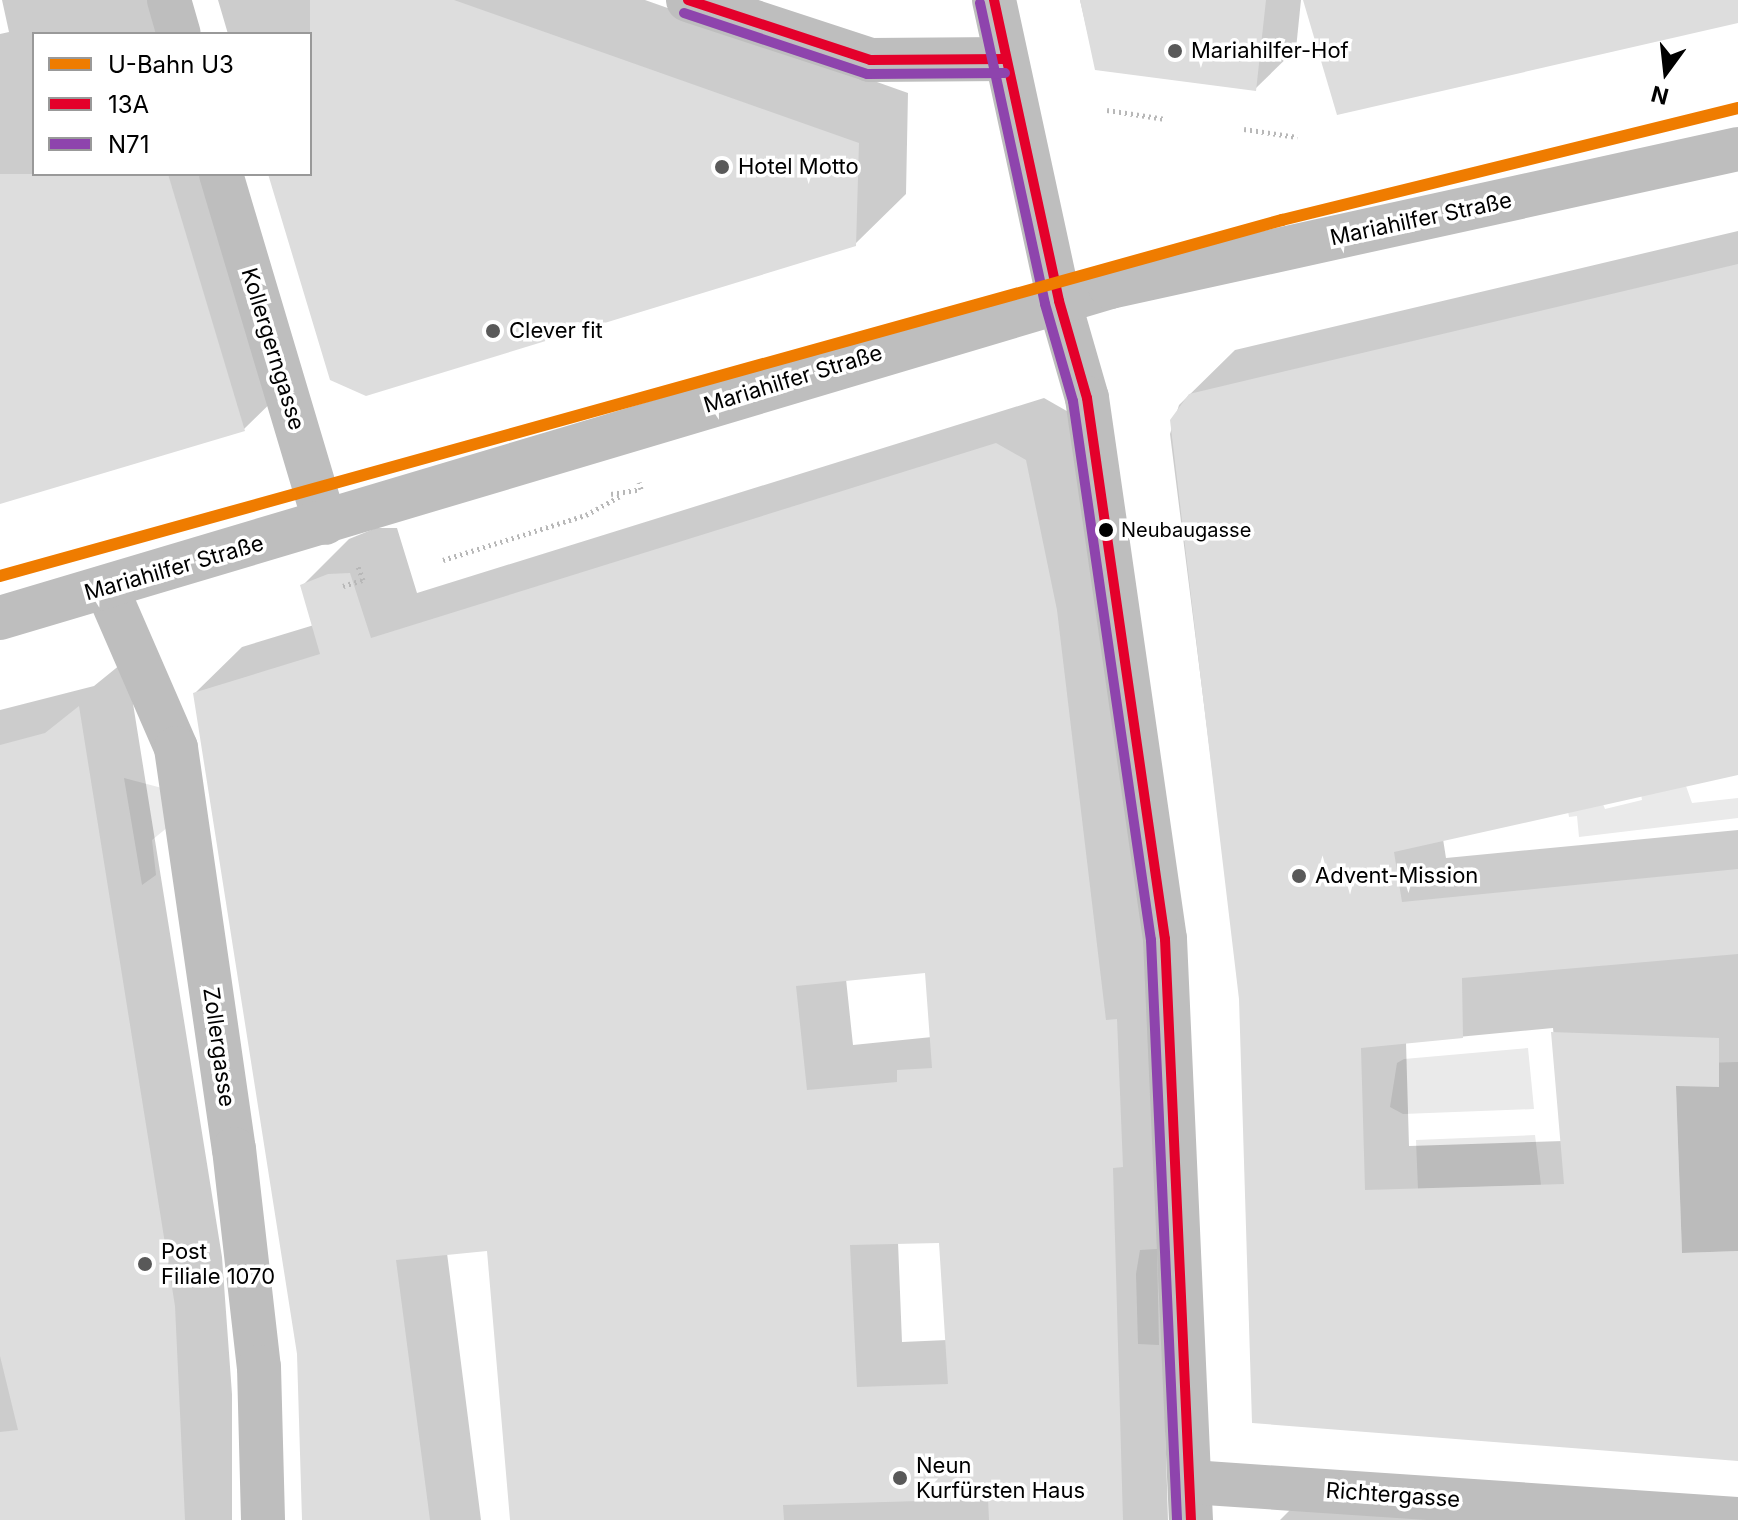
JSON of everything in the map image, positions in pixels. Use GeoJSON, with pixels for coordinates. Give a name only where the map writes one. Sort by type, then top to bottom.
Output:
{"type":"FeatureCollection","features":[{"type":"Feature","properties":{"kind":"street"},"geometry":{"type":"LineString","coordinates":[[169,0],[178,32]]}},
{"type":"Feature","properties":{"kind":"street"},"geometry":{"type":"LineString","coordinates":[[688,0],[870,60],[1005,59]]}},
{"type":"Feature","properties":{"kind":"street"},"geometry":{"type":"LineString","coordinates":[[994,0],[1059,301],[1087,398],[1165,939],[1191,1501]]}},
{"type":"Feature","properties":{"kind":"street","name":"Mariahilfer Straße"},"geometry":{"type":"LineString","coordinates":[[0,618],[107,589],[1059,301],[1738,149]]}},
{"type":"Feature","properties":{"kind":"street","name":"Kollergerngasse"},"geometry":{"type":"LineString","coordinates":[[222,176],[325,523]]}},
{"type":"Feature","properties":{"kind":"street","name":"Zollergasse"},"geometry":{"type":"LineString","coordinates":[[107,589],[176,748],[234,1149],[259,1367],[263,1520]]}},
{"type":"Feature","properties":{"kind":"street","name":"Richtergasse"},"geometry":{"type":"LineString","coordinates":[[1191,1501],[1738,1519]]}},
{"type":"Feature","properties":{"kind":"path"},"geometry":{"type":"LineString","coordinates":[[1107,110],[1165,119]]}},
{"type":"Feature","properties":{"kind":"path"},"geometry":{"type":"LineString","coordinates":[[1244,129],[1297,137]]}},
{"type":"Feature","properties":{"kind":"path"},"geometry":{"type":"LineString","coordinates":[[443,560],[586,515],[625,493]]}},
{"type":"Feature","properties":{"kind":"path"},"geometry":{"type":"LineString","coordinates":[[343,586],[363,580]]}},
{"type":"Feature","properties":{"kind":"shaded area"},"geometry":{"type":"Polygon","coordinates":[[[124,778],[162,788],[168,827],[152,840],[156,875],[142,885],[124,778]]]}},
{"type":"Feature","properties":{"kind":"shaded area"},"geometry":{"type":"Polygon","coordinates":[[[1686,786],[1692,803],[1738,798],[1738,818],[1579,837],[1577,816],[1569,817],[1567,806],[1600,797],[1605,809],[1642,800],[1640,789],[1686,786]]]}},
{"type":"Feature","properties":{"kind":"shaded area"},"geometry":{"type":"Polygon","coordinates":[[[1528,1048],[1534,1109],[1403,1114],[1390,1107],[1397,1063],[1404,1059],[1528,1048]]]}},
{"type":"Feature","properties":{"kind":"shaded area"},"geometry":{"type":"Polygon","coordinates":[[[1738,1062],[1738,1251],[1682,1253],[1675,1064],[1738,1062]]]}},
{"type":"Feature","properties":{"kind":"shaded area"},"geometry":{"type":"Polygon","coordinates":[[[1535,1135],[1541,1185],[1418,1189],[1416,1140],[1535,1135]]]}},
{"type":"Feature","properties":{"kind":"shaded area"},"geometry":{"type":"Polygon","coordinates":[[[1157,1249],[1159,1345],[1138,1344],[1136,1274],[1140,1250],[1157,1249]]]}},
{"type":"Feature","properties":{"kind":"building"},"geometry":{"type":"Polygon","coordinates":[[[310,0],[454,0],[859,143],[856,246],[366,396],[330,380],[269,176],[312,176],[310,0]]]}},
{"type":"Feature","properties":{"kind":"building","name":"Mariahilfer-Hof"},"geometry":{"type":"Polygon","coordinates":[[[1080,0],[1266,0],[1256,91],[1095,70],[1080,0]]]}},
{"type":"Feature","properties":{"kind":"building"},"geometry":{"type":"Polygon","coordinates":[[[1303,0],[1738,0],[1738,23],[1337,115],[1303,0]]]}},
{"type":"Feature","properties":{"kind":"building"},"geometry":{"type":"Polygon","coordinates":[[[0,174],[169,176],[245,431],[0,504],[0,174]]]}},
{"type":"Feature","properties":{"kind":"building"},"geometry":{"type":"Polygon","coordinates":[[[1738,264],[1738,775],[1394,852],[1402,902],[1738,869],[1738,954],[1462,978],[1463,1038],[1361,1048],[1365,1190],[1564,1184],[1551,1032],[1719,1038],[1719,1087],[1676,1086],[1682,1253],[1738,1251],[1738,1461],[1252,1423],[1239,999],[1170,420],[1189,394],[1738,264]]]}},
{"type":"Feature","properties":{"kind":"building"},"geometry":{"type":"Polygon","coordinates":[[[996,443],[1026,460],[1057,610],[1106,1020],[1117,1019],[1123,1167],[1113,1168],[1123,1520],[989,1520],[988,1499],[783,1505],[784,1520],[510,1520],[487,1251],[396,1260],[430,1520],[302,1520],[297,1354],[193,693],[320,654],[300,585],[328,574],[350,573],[371,638],[996,443]],[[925,973],[796,986],[807,1090],[897,1082],[897,1070],[932,1068],[925,973]],[[939,1243],[850,1245],[857,1387],[948,1384],[939,1243]]]}},
{"type":"Feature","properties":{"kind":"building"},"geometry":{"type":"Polygon","coordinates":[[[79,706],[175,1306],[185,1520],[0,1520],[0,1432],[18,1430],[0,1356],[0,745],[45,733],[79,706]]]}},
{"type":"Feature","properties":{"kind":"metro line","name":"U3"},"geometry":{"type":"LineString","coordinates":[[0,576],[1282,220],[1738,108]]}},
{"type":"Feature","properties":{"kind":"transit line","name":"13A"},"geometry":{"type":"LineString","coordinates":[[688,0],[870,60],[1005,59]]}},
{"type":"Feature","properties":{"kind":"transit line","name":"13A"},"geometry":{"type":"LineString","coordinates":[[994,0],[1059,301],[1087,398],[1165,939],[1191,1520]]}},
{"type":"Feature","properties":{"kind":"transit line","name":"N71"},"geometry":{"type":"LineString","coordinates":[[980,3],[1045,304],[1073,401],[1151,940],[1177,1520]]}},
{"type":"Feature","properties":{"kind":"transit line","name":"N71"},"geometry":{"type":"LineString","coordinates":[[684,13],[867,74],[1005,73]]}},
{"type":"Feature","properties":{"kind":"place","name":"Mariahilfer-Hof"},"geometry":{"type":"Point","coordinates":[1175,51]}},
{"type":"Feature","properties":{"kind":"place","name":"Hotel Motto"},"geometry":{"type":"Point","coordinates":[722,167]}},
{"type":"Feature","properties":{"kind":"place","name":"Clever fit"},"geometry":{"type":"Point","coordinates":[493,331]}},
{"type":"Feature","properties":{"kind":"place","name":"Neubaugasse"},"geometry":{"type":"Point","coordinates":[1106,530]}},
{"type":"Feature","properties":{"kind":"place","name":"Advent-Mission"},"geometry":{"type":"Point","coordinates":[1299,876]}},
{"type":"Feature","properties":{"kind":"place","name":"Post Filiale 1070"},"geometry":{"type":"Point","coordinates":[145,1264]}},
{"type":"Feature","properties":{"kind":"place","name":"Neun Kurfürsten Haus"},"geometry":{"type":"Point","coordinates":[900,1478]}}]}
